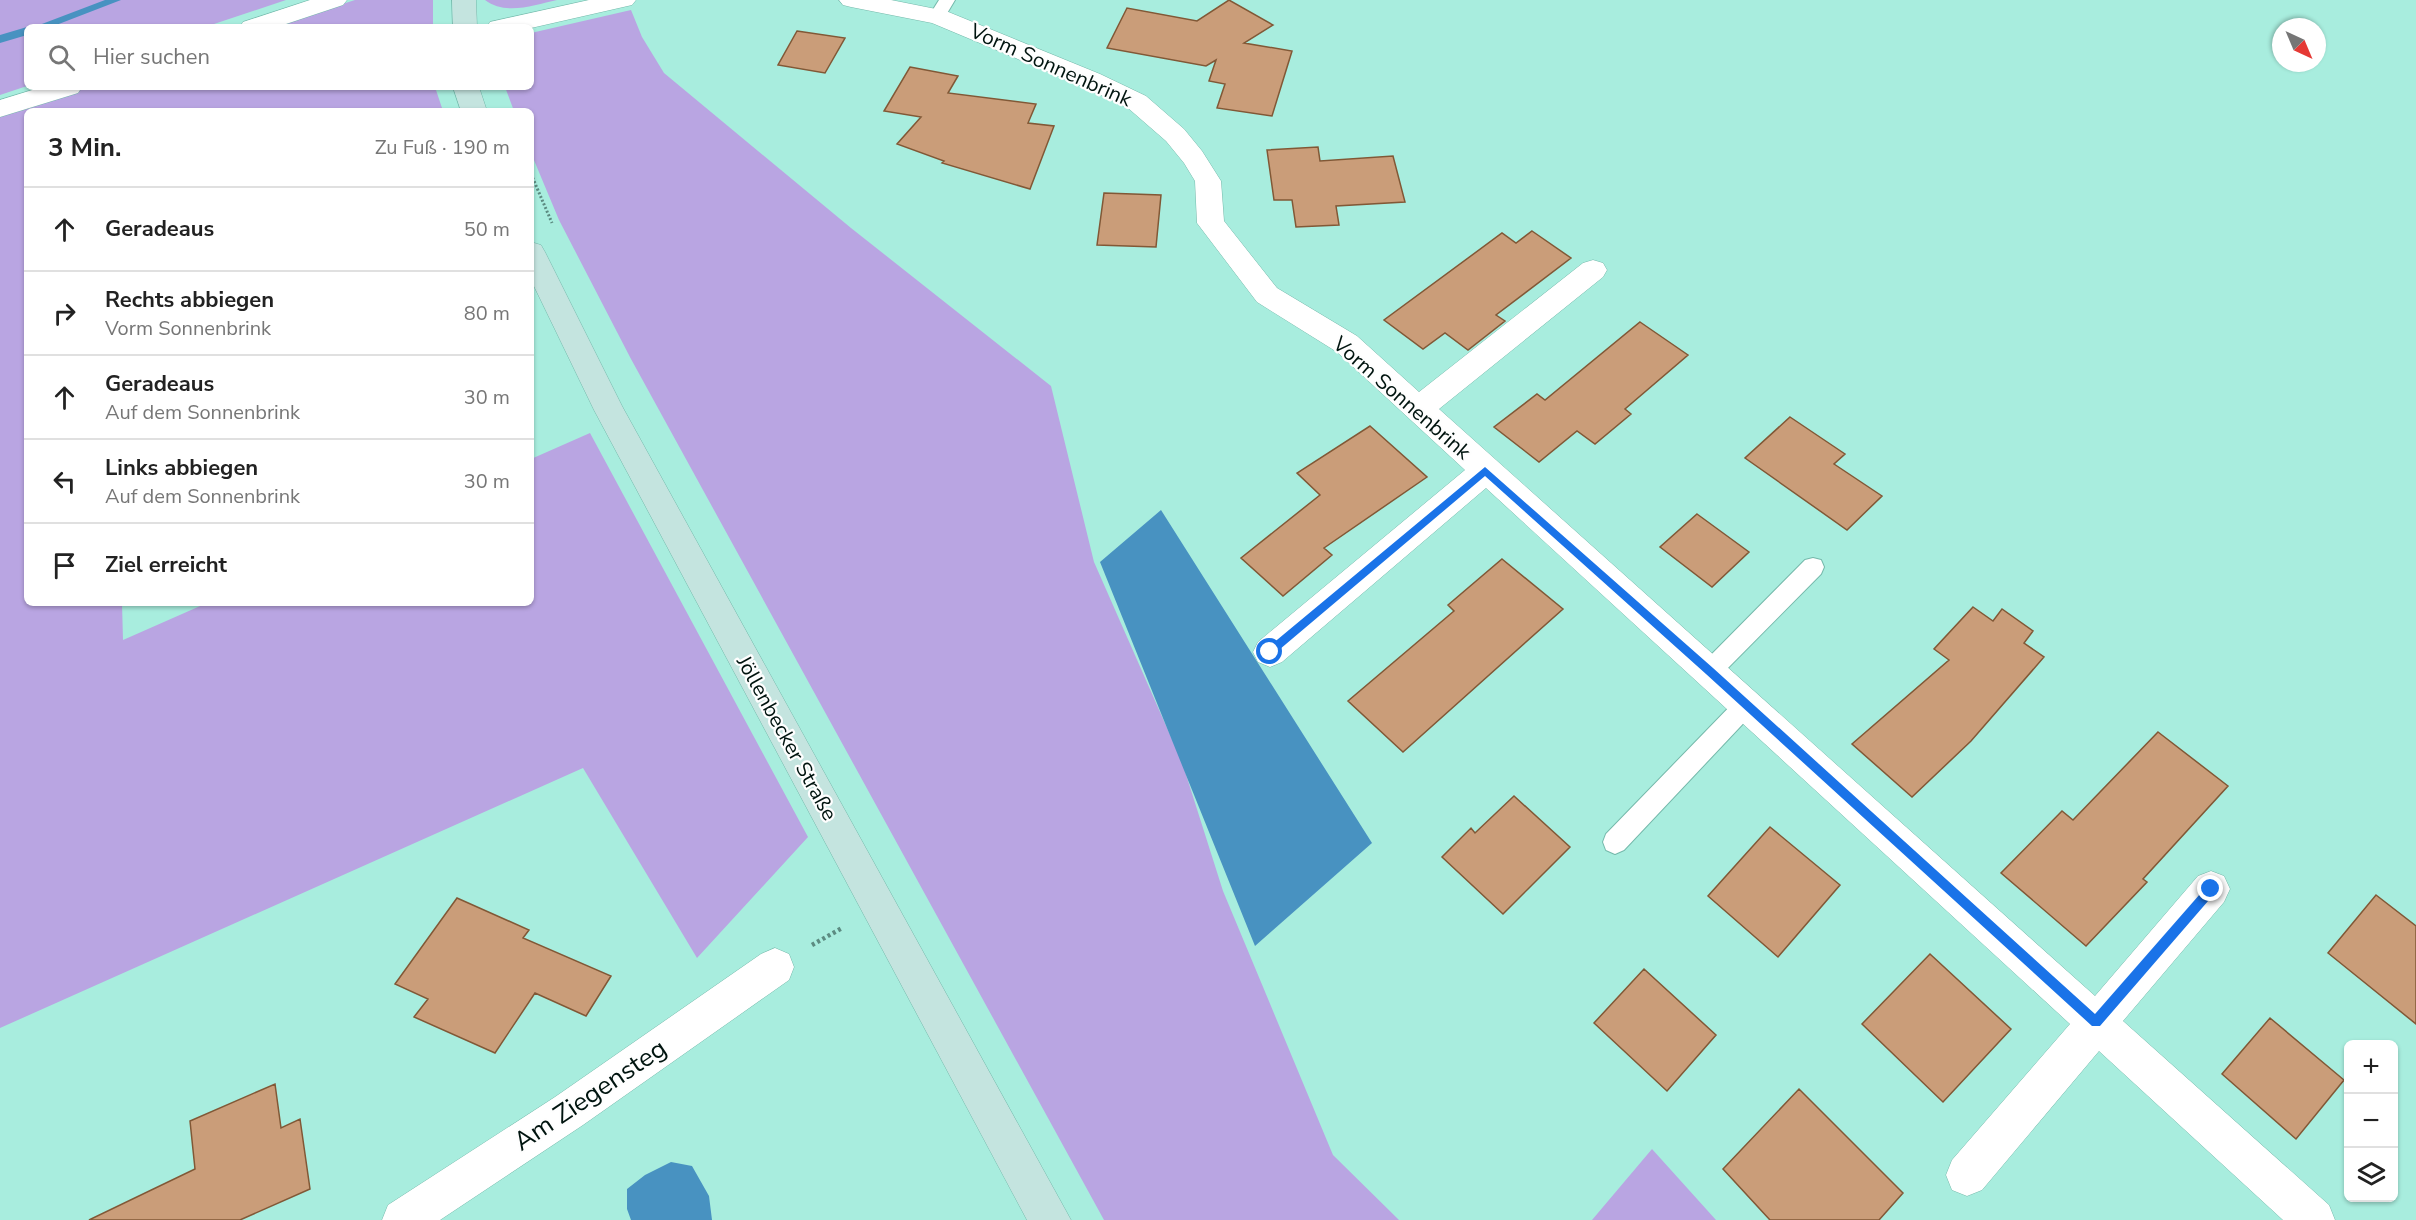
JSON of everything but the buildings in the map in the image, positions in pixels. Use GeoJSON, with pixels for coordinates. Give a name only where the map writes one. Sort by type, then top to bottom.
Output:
{"type":"FeatureCollection","features":[{"type":"Feature","properties":{"kind":"main road"},"geometry":{"type":"LineString","coordinates":[[464,0],[465,24]]}},
{"type":"Feature","properties":{"kind":"main road"},"geometry":{"type":"LineString","coordinates":[[467,90],[473,108]]}},
{"type":"Feature","properties":{"kind":"main road","name":"Jöllenbecker Straße"},"geometry":{"type":"LineString","coordinates":[[534,258],[580,354],[1050,1220]]}},
{"type":"Feature","properties":{"kind":"street"},"geometry":{"type":"LineString","coordinates":[[261,24],[335,0]]}},
{"type":"Feature","properties":{"kind":"street"},"geometry":{"type":"LineString","coordinates":[[513,24],[624,0]]}},
{"type":"Feature","properties":{"kind":"street","name":"Vorm Sonnenbrink"},"geometry":{"type":"LineString","coordinates":[[851,0],[942,8],[969,28],[1137,102],[1159,121],[1193,157],[1208,181],[1211,223],[1267,295],[1347,344],[2314,1220]]}},
{"type":"Feature","properties":{"kind":"street"},"geometry":{"type":"LineString","coordinates":[[0,109],[60,90]]}},
{"type":"Feature","properties":{"kind":"street"},"geometry":{"type":"LineString","coordinates":[[1418,409],[1593,270]]}},
{"type":"Feature","properties":{"kind":"street"},"geometry":{"type":"LineString","coordinates":[[1270,652],[1485,471]]}},
{"type":"Feature","properties":{"kind":"street"},"geometry":{"type":"LineString","coordinates":[[1967,1175],[2211,889]]}},
{"type":"Feature","properties":{"kind":"street","name":"Am Ziegensteg"},"geometry":{"type":"LineString","coordinates":[[403,1220],[569,1110],[775,967]]}},
{"type":"Feature","properties":{"kind":"lane"},"geometry":{"type":"LineString","coordinates":[[1710,671],[1813,567]]}},
{"type":"Feature","properties":{"kind":"lane"},"geometry":{"type":"LineString","coordinates":[[1615,842],[1747,704]]}},
{"type":"Feature","properties":{"kind":"path"},"geometry":{"type":"LineString","coordinates":[[775,967],[879,907]]}},
{"type":"Feature","properties":{"kind":"shaded area"},"geometry":{"type":"Polygon","coordinates":[[[0,0],[286,0],[214,24],[24,24],[24,87],[0,95],[0,0]]]}},
{"type":"Feature","properties":{"kind":"shaded area"},"geometry":{"type":"Polygon","coordinates":[[[355,0],[433,0],[433,24],[280,24],[355,0]]]}},
{"type":"Feature","properties":{"kind":"shaded area"},"geometry":{"type":"Polygon","coordinates":[[[485,0],[557,0],[511,8],[493,5],[485,0]]]}},
{"type":"Feature","properties":{"kind":"shaded area"},"geometry":{"type":"Polygon","coordinates":[[[631,10],[642,37],[664,73],[851,228],[1051,386],[1094,562],[1182,762],[1223,891],[1333,1155],[1399,1220],[1104,1220],[631,359],[559,220],[534,160],[534,108],[513,108],[506,90],[534,90],[534,32],[631,10]]]}},
{"type":"Feature","properties":{"kind":"shaded area"},"geometry":{"type":"Polygon","coordinates":[[[75,90],[436,90],[442,108],[24,108],[24,606],[122,606],[123,640],[200,606],[534,606],[534,458],[590,433],[808,837],[697,958],[583,768],[0,1028],[0,114],[75,90]]]}},
{"type":"Feature","properties":{"kind":"shaded area"},"geometry":{"type":"Polygon","coordinates":[[[1652,1149],[1716,1220],[1592,1220],[1652,1149]]]}},
{"type":"Feature","properties":{"kind":"water"},"geometry":{"type":"Polygon","coordinates":[[[1161,510],[1372,843],[1255,946],[1100,562],[1161,510]]]}},
{"type":"Feature","properties":{"kind":"water"},"geometry":{"type":"Polygon","coordinates":[[[671,1162],[692,1166],[709,1196],[712,1220],[631,1220],[627,1209],[627,1189],[645,1175],[671,1162]]]}},
{"type":"Feature","properties":{"kind":"waterway"},"geometry":{"type":"LineString","coordinates":[[48,24],[116,0]]}},
{"type":"Feature","properties":{"kind":"waterway"},"geometry":{"type":"LineString","coordinates":[[0,39],[24,32]]}},
{"type":"Feature","properties":{"kind":"route"},"geometry":{"type":"LineString","coordinates":[[1270,652],[1485,471],[1710,671],[2096,1022],[2211,889]]}}]}
